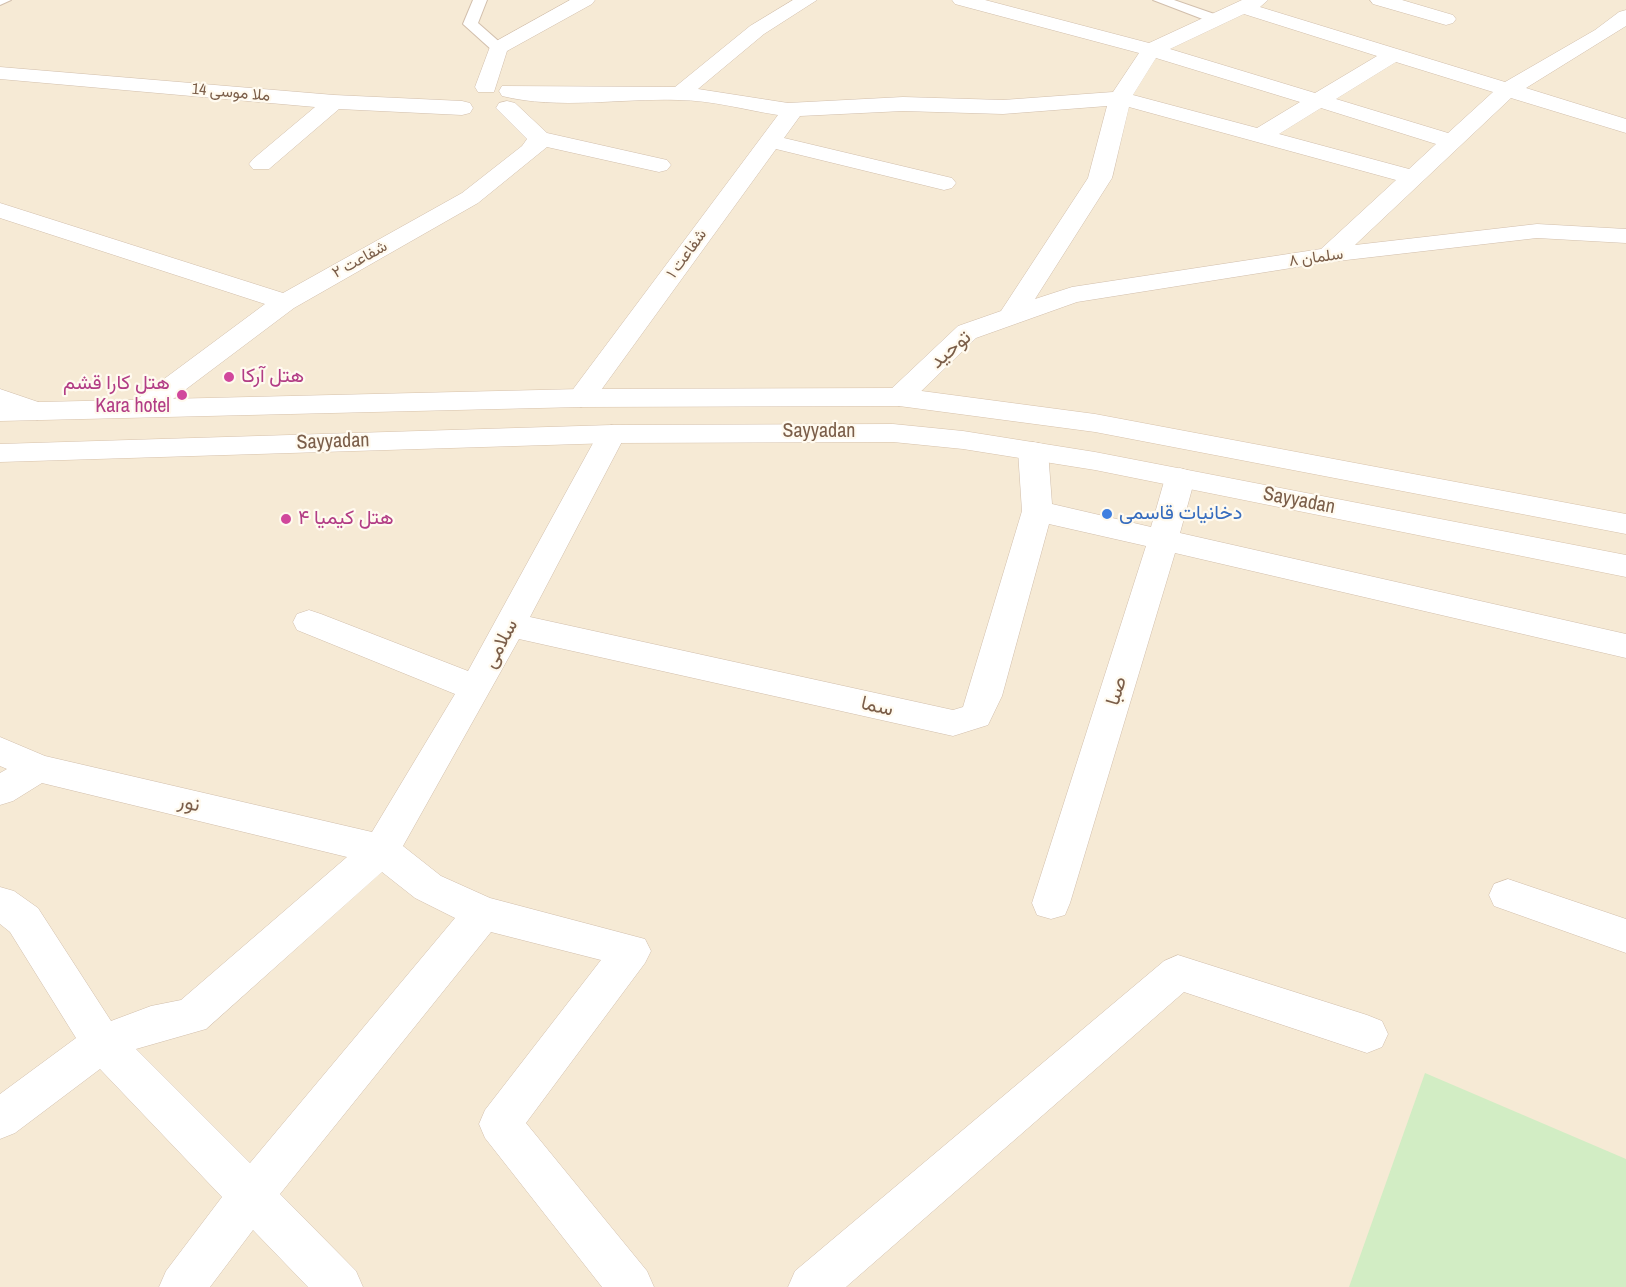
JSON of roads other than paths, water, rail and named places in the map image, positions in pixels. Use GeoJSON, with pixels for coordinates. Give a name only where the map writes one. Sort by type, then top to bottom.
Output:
{"type":"FeatureCollection","features":[{"type":"Feature","properties":{"kind":"street"},"geometry":{"type":"LineString","coordinates":[[585,0],[498,48],[486,87],[497,106],[539,138],[659,165]]}},
{"type":"Feature","properties":{"kind":"street"},"geometry":{"type":"LineString","coordinates":[[680,93],[757,30],[807,0]]}},
{"type":"Feature","properties":{"kind":"street"},"geometry":{"type":"LineString","coordinates":[[962,0],[1151,50],[1451,141]]}},
{"type":"Feature","properties":{"kind":"street"},"geometry":{"type":"LineString","coordinates":[[1380,0],[1446,19]]}},
{"type":"Feature","properties":{"kind":"street"},"geometry":{"type":"LineString","coordinates":[[1011,316],[1100,178],[1120,98],[1151,50],[1251,4],[1394,54],[1626,126]]}},
{"type":"Feature","properties":{"kind":"street"},"geometry":{"type":"LineString","coordinates":[[1329,255],[1506,90],[1602,34],[1626,16]]}},
{"type":"Feature","properties":{"kind":"street"},"geometry":{"type":"LineString","coordinates":[[1602,34],[1626,41]]}},
{"type":"Feature","properties":{"kind":"street"},"geometry":{"type":"LineString","coordinates":[[1262,135],[1394,54]]}},
{"type":"Feature","properties":{"kind":"street","name":"ملا موسی 14"},"geometry":{"type":"LineString","coordinates":[[0,73],[334,102],[462,108],[497,106]]}},
{"type":"Feature","properties":{"kind":"street"},"geometry":{"type":"LineString","coordinates":[[462,108],[459,103],[460,97],[468,91],[486,87]]}},
{"type":"Feature","properties":{"kind":"street"},"geometry":{"type":"LineString","coordinates":[[497,106],[556,95],[680,93],[793,110],[903,104],[1003,107],[1120,98],[1413,177]]}},
{"type":"Feature","properties":{"kind":"street"},"geometry":{"type":"LineString","coordinates":[[261,164],[334,102]]}},
{"type":"Feature","properties":{"kind":"street","name":"شفاعت ۱"},"geometry":{"type":"LineString","coordinates":[[581,398],[793,110]]}},
{"type":"Feature","properties":{"kind":"street","name":"شفاعت ۲"},"geometry":{"type":"LineString","coordinates":[[143,408],[285,302],[470,198],[530,151],[538,143],[539,138]]}},
{"type":"Feature","properties":{"kind":"street"},"geometry":{"type":"LineString","coordinates":[[770,141],[944,183]]}},
{"type":"Feature","properties":{"kind":"street"},"geometry":{"type":"LineString","coordinates":[[6,217],[285,302]]}},
{"type":"Feature","properties":{"kind":"street","name":"سلمان ۸"},"geometry":{"type":"LineString","coordinates":[[1011,316],[1072,295],[1329,255],[1537,231],[1626,236]]}},
{"type":"Feature","properties":{"kind":"street","name":"توحید"},"geometry":{"type":"LineString","coordinates":[[899,397],[967,332],[1011,316]]}},
{"type":"Feature","properties":{"kind":"street","name":"Sayyadan"},"geometry":{"type":"LineString","coordinates":[[0,412],[581,398],[899,397],[1095,423],[1626,524]]}},
{"type":"Feature","properties":{"kind":"street"},"geometry":{"type":"LineString","coordinates":[[0,398],[37,411]]}},
{"type":"Feature","properties":{"kind":"street","name":"Sayyadan"},"geometry":{"type":"LineString","coordinates":[[0,453],[612,434],[893,432],[1033,451],[1626,566]]}},
{"type":"Feature","properties":{"kind":"street","name":"سلامی"},"geometry":{"type":"LineString","coordinates":[[0,1119],[102,1043],[151,1025],[192,1016],[381,850],[477,688],[612,434]]}},
{"type":"Feature","properties":{"kind":"street","name":"سما"},"geometry":{"type":"LineString","coordinates":[[511,625],[953,723],[976,716],[985,696],[1037,511],[1033,451]]}},
{"type":"Feature","properties":{"kind":"street","name":"صبا"},"geometry":{"type":"LineString","coordinates":[[1051,903],[1180,478]]}},
{"type":"Feature","properties":{"kind":"street"},"geometry":{"type":"LineString","coordinates":[[1037,511],[1626,646]]}},
{"type":"Feature","properties":{"kind":"street"},"geometry":{"type":"LineString","coordinates":[[309,622],[477,688]]}},
{"type":"Feature","properties":{"kind":"street","name":"نور"},"geometry":{"type":"LineString","coordinates":[[0,751],[38,768],[381,850]]}},
{"type":"Feature","properties":{"kind":"street"},"geometry":{"type":"LineString","coordinates":[[0,790],[38,768]]}},
{"type":"Feature","properties":{"kind":"street"},"geometry":{"type":"LineString","coordinates":[[381,850],[428,888],[483,913],[631,951],[500,1124],[631,1287]]}},
{"type":"Feature","properties":{"kind":"street"},"geometry":{"type":"LineString","coordinates":[[1508,895],[1626,936]]}},
{"type":"Feature","properties":{"kind":"street"},"geometry":{"type":"LineString","coordinates":[[0,903],[24,920],[102,1043],[340,1287]]}},
{"type":"Feature","properties":{"kind":"street"},"geometry":{"type":"LineString","coordinates":[[182,1287],[250,1197],[483,913]]}},
{"type":"Feature","properties":{"kind":"street"},"geometry":{"type":"LineString","coordinates":[[812,1287],[1178,973],[1367,1034]]}},
{"type":"Feature","properties":{"kind":"lane"},"geometry":{"type":"LineString","coordinates":[[480,0],[470,24],[498,48]]}},
{"type":"Feature","properties":{"kind":"lane"},"geometry":{"type":"LineString","coordinates":[[1160,0],[1218,20]]}},
{"type":"Feature","properties":{"kind":"place","name":"هتل آرکا"},"geometry":{"type":"Point","coordinates":[229,377]}},
{"type":"Feature","properties":{"kind":"place","name":"هتل کارا قشم Kara hotel"},"geometry":{"type":"Point","coordinates":[182,395]}},
{"type":"Feature","properties":{"kind":"place","name":"دخانیات قاسمی"},"geometry":{"type":"Point","coordinates":[1107,514]}},
{"type":"Feature","properties":{"kind":"place","name":"هتل کیمیا ۴"},"geometry":{"type":"Point","coordinates":[286,519]}}]}
